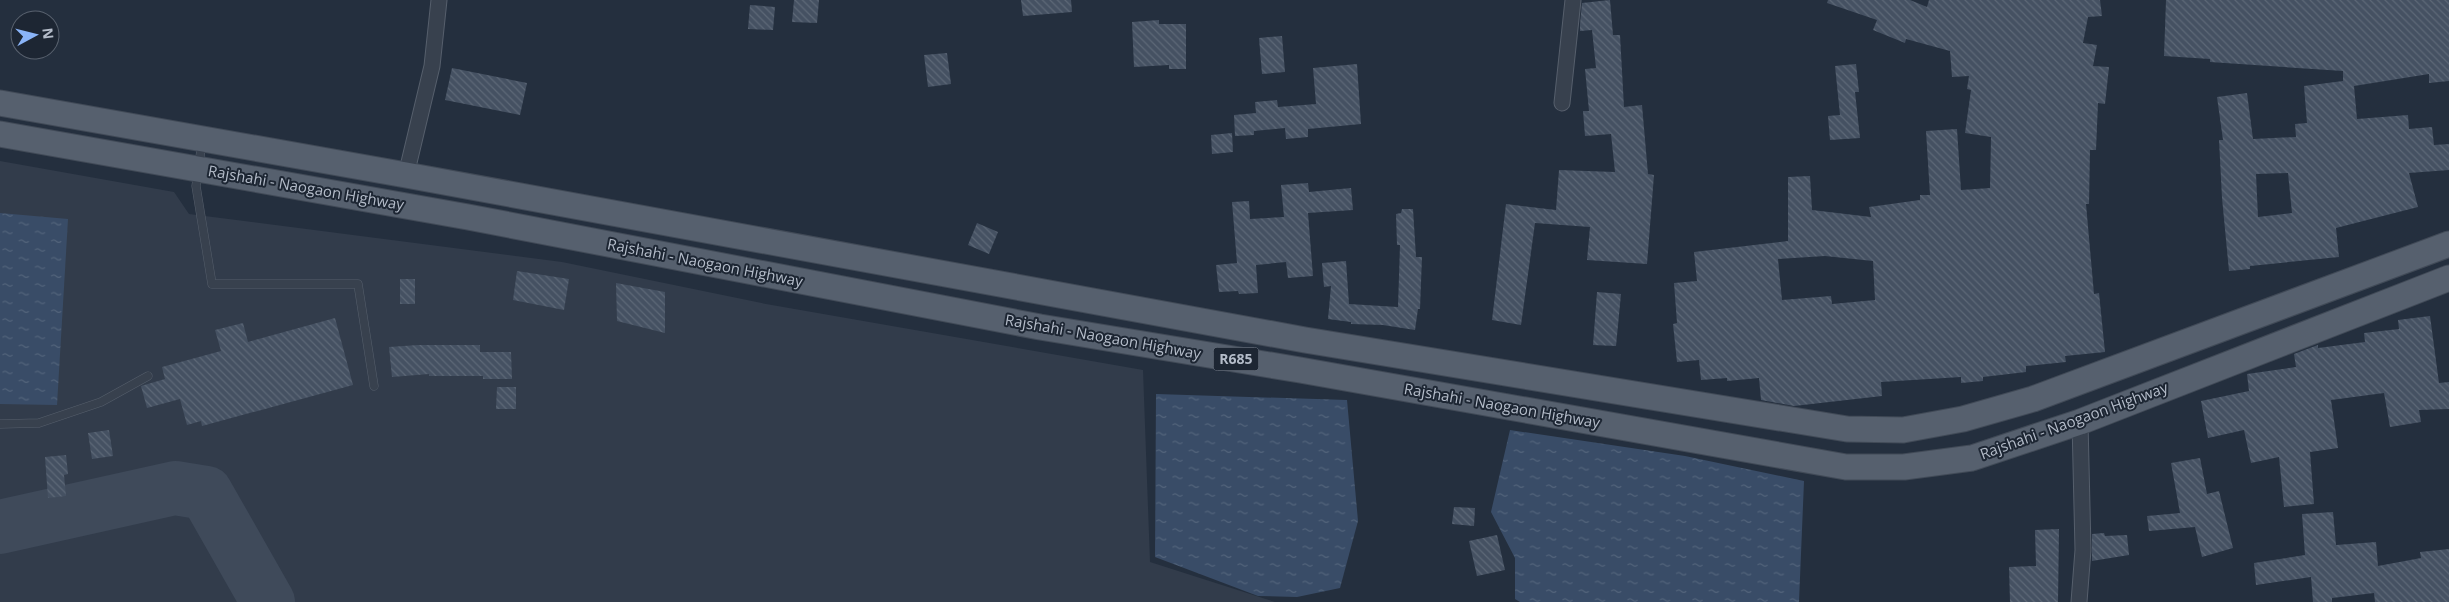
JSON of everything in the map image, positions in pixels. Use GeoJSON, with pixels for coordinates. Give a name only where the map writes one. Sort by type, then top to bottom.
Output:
{"type":"FeatureCollection","features":[{"type":"Feature","properties":{"kind":"main road","name":"Rajshahi - Naogaon Highway"},"geometry":{"type":"LineString","coordinates":[[0,103],[406,175],[1305,340],[1847,429],[1903,430],[1980,414],[2033,399],[2449,244]]}},
{"type":"Feature","properties":{"kind":"main road","name":"Rajshahi - Naogaon Highway"},"geometry":{"type":"LineString","coordinates":[[0,134],[468,217],[1040,327],[1320,373],[1846,467],[1904,467],[1972,458],[2080,422],[2449,278]]}},
{"type":"Feature","properties":{"kind":"main road"},"geometry":{"type":"LineString","coordinates":[[468,217],[475,188]]}},
{"type":"Feature","properties":{"kind":"main road"},"geometry":{"type":"LineString","coordinates":[[2312,295],[2324,327]]}},
{"type":"Feature","properties":{"kind":"street"},"geometry":{"type":"LineString","coordinates":[[406,175],[432,66],[439,0]]}},
{"type":"Feature","properties":{"kind":"street"},"geometry":{"type":"LineString","coordinates":[[1562,102],[1573,0]]}},
{"type":"Feature","properties":{"kind":"street"},"geometry":{"type":"LineString","coordinates":[[2079,602],[2083,550],[2080,422]]}},
{"type":"Feature","properties":{"kind":"lane"},"geometry":{"type":"LineString","coordinates":[[202,138],[196,186],[212,284],[358,284],[374,386]]}},
{"type":"Feature","properties":{"kind":"lane"},"geometry":{"type":"LineString","coordinates":[[0,424],[39,423],[102,402],[148,376]]}},
{"type":"Feature","properties":{"kind":"shaded area"},"geometry":{"type":"Polygon","coordinates":[[[0,161],[174,192],[189,214],[562,262],[766,304],[1143,370],[1150,562],[1275,602],[0,602],[0,161]]]}},
{"type":"Feature","properties":{"kind":"water"},"geometry":{"type":"Polygon","coordinates":[[[0,213],[68,219],[57,405],[0,404],[0,213]]]}},
{"type":"Feature","properties":{"kind":"water"},"geometry":{"type":"Polygon","coordinates":[[[1156,394],[1347,400],[1358,521],[1340,588],[1297,597],[1258,596],[1155,557],[1156,394]]]}},
{"type":"Feature","properties":{"kind":"water"},"geometry":{"type":"Polygon","coordinates":[[[1510,430],[1685,456],[1804,481],[1799,602],[1520,602],[1515,599],[1515,558],[1491,512],[1510,430]]]}},
{"type":"Feature","properties":{"kind":"building"},"geometry":{"type":"Polygon","coordinates":[[[794,0],[819,0],[817,23],[792,22],[794,0]]]}},
{"type":"Feature","properties":{"kind":"building"},"geometry":{"type":"Polygon","coordinates":[[[1021,0],[1071,0],[1072,12],[1023,16],[1021,0]]]}},
{"type":"Feature","properties":{"kind":"building"},"geometry":{"type":"Polygon","coordinates":[[[1610,0],[1613,35],[1620,35],[1624,107],[1642,105],[1648,174],[1654,175],[1647,264],[1587,260],[1590,227],[1535,223],[1521,325],[1492,320],[1506,204],[1556,210],[1559,170],[1615,172],[1611,134],[1585,136],[1583,111],[1589,111],[1585,69],[1596,68],[1592,30],[1580,31],[1582,3],[1610,0]]]}},
{"type":"Feature","properties":{"kind":"building"},"geometry":{"type":"Polygon","coordinates":[[[1828,0],[1910,0],[1927,7],[1929,0],[2100,0],[2102,16],[2088,17],[2083,43],[2097,45],[2093,66],[2109,67],[2105,104],[2098,103],[2096,150],[2090,150],[2089,204],[2086,204],[2094,294],[2099,293],[2105,352],[2065,356],[2066,362],[2026,366],[2026,372],[1983,377],[1983,381],[1961,383],[1961,377],[1881,382],[1882,396],[1794,406],[1761,400],[1759,378],[1727,381],[1727,378],[1701,380],[1699,360],[1677,362],[1673,324],[1677,323],[1674,283],[1697,281],[1694,252],[1788,241],[1788,177],[1810,176],[1812,210],[1871,217],[1869,207],[1920,200],[1920,195],[1930,195],[1926,131],[1957,129],[1961,190],[1990,188],[1991,137],[1965,133],[1971,90],[1967,89],[1969,76],[1952,77],[1950,51],[1906,39],[1905,43],[1873,30],[1877,20],[1827,3],[1828,0]],[[1825,256],[1778,259],[1782,300],[1831,296],[1832,304],[1875,300],[1873,261],[1825,256]]]}},
{"type":"Feature","properties":{"kind":"building"},"geometry":{"type":"Polygon","coordinates":[[[2166,0],[2449,0],[2449,81],[2429,83],[2429,74],[2354,86],[2357,119],[2408,115],[2409,129],[2432,127],[2434,145],[2449,144],[2449,170],[2409,173],[2418,207],[2336,228],[2339,257],[2250,266],[2250,269],[2229,271],[2219,140],[2223,140],[2217,97],[2247,93],[2253,139],[2296,137],[2295,124],[2307,123],[2304,86],[2343,81],[2343,71],[2210,62],[2210,59],[2164,56],[2166,0]],[[2288,173],[2256,174],[2258,217],[2292,213],[2288,173]]]}},
{"type":"Feature","properties":{"kind":"building"},"geometry":{"type":"Polygon","coordinates":[[[750,5],[775,7],[773,30],[748,29],[750,5]]]}},
{"type":"Feature","properties":{"kind":"building"},"geometry":{"type":"Polygon","coordinates":[[[1159,20],[1159,24],[1186,24],[1186,69],[1169,69],[1169,65],[1134,67],[1132,22],[1159,20]]]}},
{"type":"Feature","properties":{"kind":"building"},"geometry":{"type":"Polygon","coordinates":[[[1282,36],[1285,72],[1262,74],[1259,38],[1282,36]]]}},
{"type":"Feature","properties":{"kind":"building"},"geometry":{"type":"Polygon","coordinates":[[[947,53],[951,84],[928,87],[924,55],[947,53]]]}},
{"type":"Feature","properties":{"kind":"building"},"geometry":{"type":"Polygon","coordinates":[[[1357,64],[1361,124],[1308,129],[1308,137],[1286,139],[1285,128],[1254,131],[1254,135],[1235,136],[1234,115],[1256,113],[1255,102],[1277,100],[1278,107],[1316,104],[1313,68],[1357,64]]]}},
{"type":"Feature","properties":{"kind":"building"},"geometry":{"type":"Polygon","coordinates":[[[1856,64],[1859,92],[1855,92],[1860,138],[1830,140],[1828,116],[1840,115],[1835,66],[1856,64]]]}},
{"type":"Feature","properties":{"kind":"building"},"geometry":{"type":"Polygon","coordinates":[[[452,68],[527,83],[520,115],[445,100],[452,68]]]}},
{"type":"Feature","properties":{"kind":"building"},"geometry":{"type":"Polygon","coordinates":[[[1232,133],[1233,152],[1212,154],[1211,135],[1232,133]]]}},
{"type":"Feature","properties":{"kind":"building"},"geometry":{"type":"Polygon","coordinates":[[[1308,183],[1309,192],[1351,188],[1353,210],[1308,213],[1313,276],[1288,278],[1286,262],[1256,265],[1258,293],[1219,292],[1216,265],[1237,263],[1232,202],[1249,201],[1250,219],[1284,217],[1281,185],[1308,183]]]}},
{"type":"Feature","properties":{"kind":"building"},"geometry":{"type":"Polygon","coordinates":[[[1402,209],[1413,209],[1416,257],[1422,257],[1420,309],[1418,309],[1415,330],[1383,325],[1351,324],[1351,322],[1328,319],[1331,286],[1324,287],[1322,263],[1346,261],[1349,304],[1398,307],[1400,245],[1397,245],[1396,214],[1401,213],[1402,209]]]}},
{"type":"Feature","properties":{"kind":"building"},"geometry":{"type":"Polygon","coordinates":[[[977,223],[998,232],[989,254],[968,245],[977,223]]]}},
{"type":"Feature","properties":{"kind":"building"},"geometry":{"type":"Polygon","coordinates":[[[517,271],[569,279],[564,310],[513,300],[517,271]]]}},
{"type":"Feature","properties":{"kind":"building"},"geometry":{"type":"Polygon","coordinates":[[[400,279],[415,279],[415,304],[400,304],[400,279]]]}},
{"type":"Feature","properties":{"kind":"building"},"geometry":{"type":"Polygon","coordinates":[[[616,283],[665,292],[665,333],[617,321],[616,283]]]}},
{"type":"Feature","properties":{"kind":"building"},"geometry":{"type":"Polygon","coordinates":[[[1597,292],[1621,294],[1616,346],[1593,345],[1597,292]]]}},
{"type":"Feature","properties":{"kind":"building"},"geometry":{"type":"Polygon","coordinates":[[[2430,316],[2439,383],[2449,382],[2449,409],[2419,410],[2421,422],[2390,427],[2384,393],[2331,400],[2338,448],[2310,452],[2314,504],[2284,507],[2279,457],[2251,463],[2244,430],[2208,438],[2201,401],[2249,391],[2247,374],[2296,367],[2294,354],[2318,345],[2318,348],[2365,342],[2364,333],[2399,329],[2398,320],[2430,316]]]}},
{"type":"Feature","properties":{"kind":"building"},"geometry":{"type":"Polygon","coordinates":[[[335,318],[353,385],[202,426],[201,421],[187,425],[180,399],[147,408],[141,386],[165,379],[162,367],[221,351],[215,330],[243,323],[248,342],[335,318]]]}},
{"type":"Feature","properties":{"kind":"building"},"geometry":{"type":"Polygon","coordinates":[[[480,345],[480,352],[511,352],[512,379],[483,379],[483,376],[429,376],[429,374],[392,377],[389,347],[480,345]]]}},
{"type":"Feature","properties":{"kind":"building"},"geometry":{"type":"Polygon","coordinates":[[[497,387],[516,387],[516,409],[496,409],[497,387]]]}},
{"type":"Feature","properties":{"kind":"building"},"geometry":{"type":"Polygon","coordinates":[[[109,430],[113,456],[92,459],[88,433],[109,430]]]}},
{"type":"Feature","properties":{"kind":"building"},"geometry":{"type":"Polygon","coordinates":[[[66,455],[68,474],[64,475],[66,496],[48,498],[45,457],[66,455]]]}},
{"type":"Feature","properties":{"kind":"building"},"geometry":{"type":"Polygon","coordinates":[[[2200,458],[2207,494],[2219,491],[2233,548],[2202,557],[2195,527],[2149,531],[2147,516],[2180,513],[2171,463],[2200,458]]]}},
{"type":"Feature","properties":{"kind":"building"},"geometry":{"type":"Polygon","coordinates":[[[1454,507],[1475,508],[1474,526],[1452,524],[1454,507]]]}},
{"type":"Feature","properties":{"kind":"building"},"geometry":{"type":"Polygon","coordinates":[[[2333,512],[2336,545],[2376,542],[2378,566],[2421,558],[2420,552],[2449,549],[2449,602],[2375,602],[2374,593],[2332,598],[2332,602],[2313,602],[2311,577],[2256,585],[2254,563],[2305,555],[2302,514],[2333,512]]]}},
{"type":"Feature","properties":{"kind":"building"},"geometry":{"type":"Polygon","coordinates":[[[2059,529],[2058,602],[2010,602],[2009,567],[2036,566],[2035,530],[2059,529]]]}},
{"type":"Feature","properties":{"kind":"building"},"geometry":{"type":"Polygon","coordinates":[[[2104,533],[2105,536],[2127,535],[2129,555],[2092,561],[2092,534],[2104,533]]]}},
{"type":"Feature","properties":{"kind":"building"},"geometry":{"type":"Polygon","coordinates":[[[1497,535],[1505,570],[1477,576],[1469,541],[1497,535]]]}},
{"type":"Feature","properties":{"kind":"taxiway"},"geometry":{"type":"LineString","coordinates":[[0,527],[175,488],[206,493],[268,602]]}}]}
